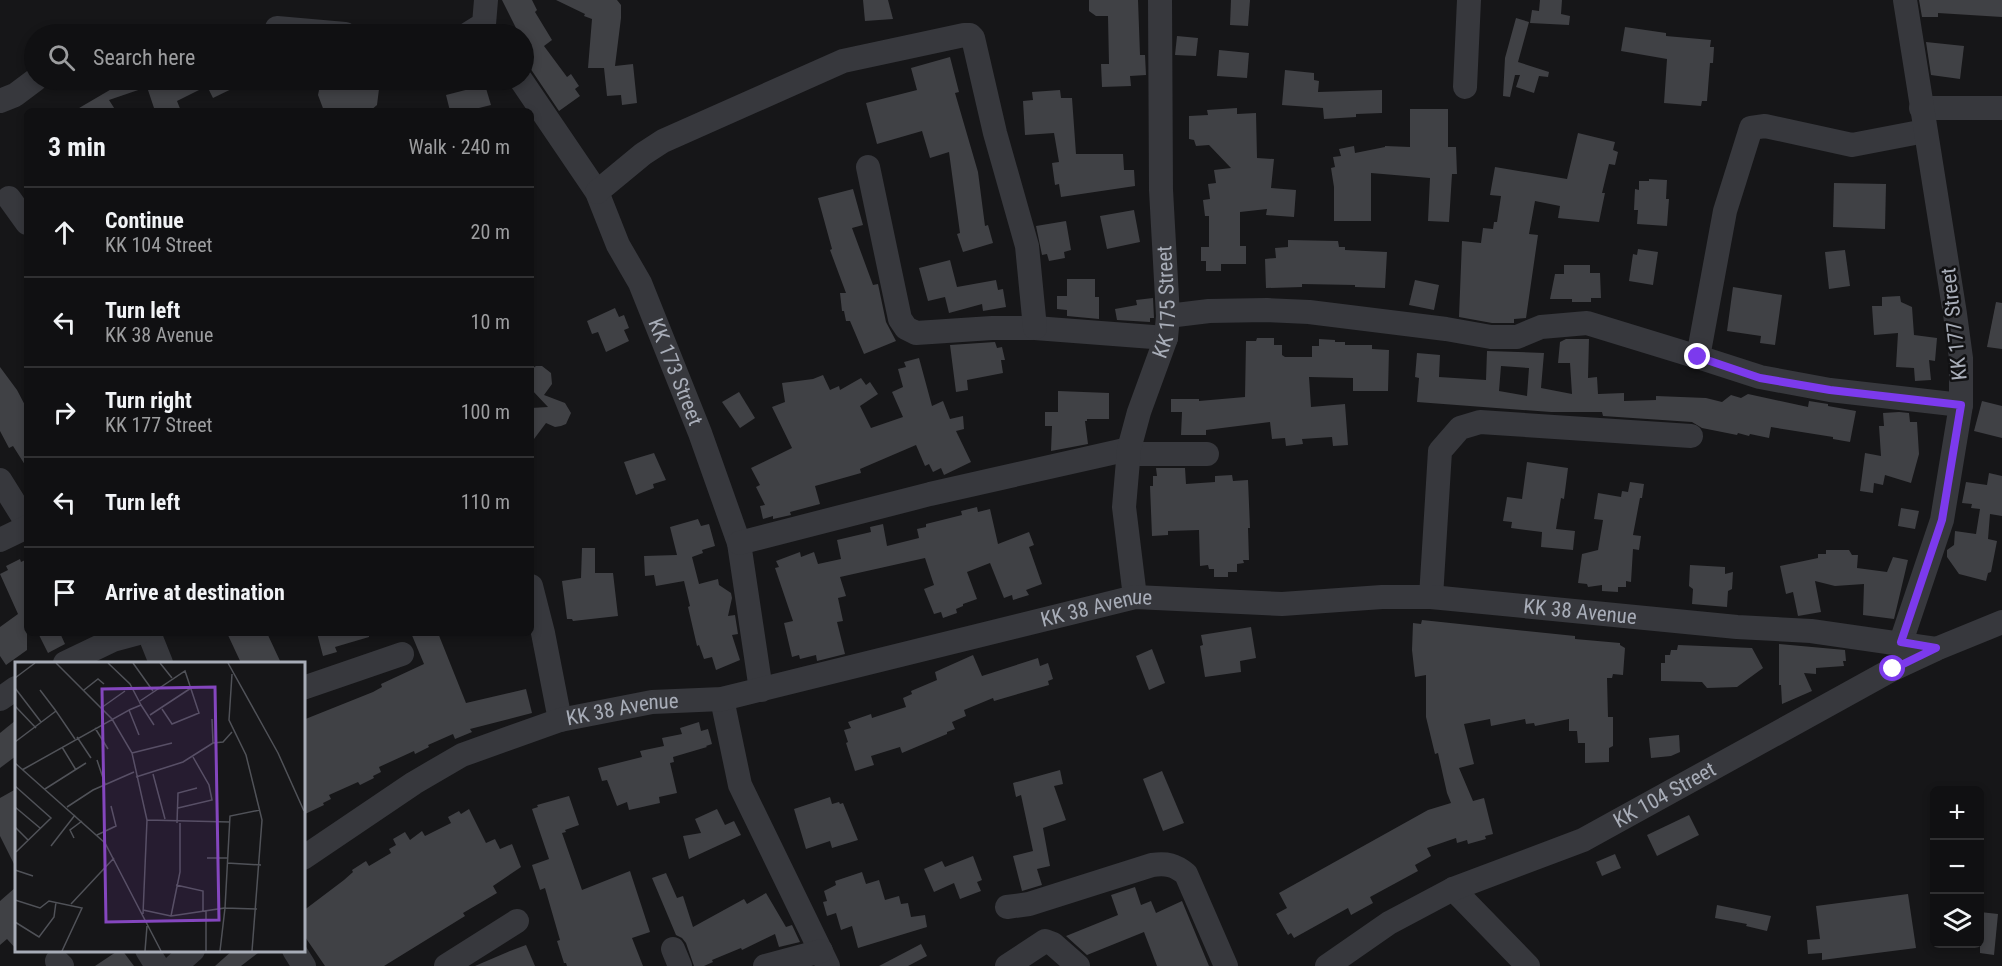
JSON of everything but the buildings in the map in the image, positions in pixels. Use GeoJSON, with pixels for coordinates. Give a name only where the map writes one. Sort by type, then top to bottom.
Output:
{"type":"FeatureCollection","features":[{"type":"Feature","properties":{"kind":"street","name":"KK 175 Street"},"geometry":{"type":"LineString","coordinates":[[1134,597],[1124,507],[1129,451],[1139,412],[1167,327],[1161,190],[1160,0]]}},
{"type":"Feature","properties":{"kind":"street"},"geometry":{"type":"LineString","coordinates":[[1465,87],[1469,0]]}},
{"type":"Feature","properties":{"kind":"street","name":"KK 177 Street"},"geometry":{"type":"LineString","coordinates":[[1901,642],[1942,520],[1961,405],[1961,358],[1958,336],[1905,0]]}},
{"type":"Feature","properties":{"kind":"street"},"geometry":{"type":"LineString","coordinates":[[597,192],[643,154],[663,141],[843,61],[970,35],[973,38],[995,133],[1027,246],[1035,328]]}},
{"type":"Feature","properties":{"kind":"street"},"geometry":{"type":"LineString","coordinates":[[0,101],[24,88]]}},
{"type":"Feature","properties":{"kind":"street","name":"KK 173 Street"},"geometry":{"type":"LineString","coordinates":[[528,90],[597,192],[618,245],[640,283],[700,433],[739,543],[761,690]]}},
{"type":"Feature","properties":{"kind":"street"},"geometry":{"type":"LineString","coordinates":[[1698,357],[1725,211],[1751,128],[1765,126],[1852,145],[1923,120],[2002,108]]}},
{"type":"Feature","properties":{"kind":"street"},"geometry":{"type":"LineString","coordinates":[[867,167],[900,319],[906,327],[916,333],[992,328],[1167,327],[1209,311],[1267,309],[1446,329],[1491,337],[1517,337],[1541,327],[1587,323],[1760,378],[1830,390],[1961,405]]}},
{"type":"Feature","properties":{"kind":"street"},"geometry":{"type":"LineString","coordinates":[[12,197],[24,219]]}},
{"type":"Feature","properties":{"kind":"street"},"geometry":{"type":"LineString","coordinates":[[1431,597],[1440,451],[1460,428],[1480,422],[1691,436]]}},
{"type":"Feature","properties":{"kind":"street"},"geometry":{"type":"LineString","coordinates":[[739,543],[930,494],[1129,451],[1207,454]]}},
{"type":"Feature","properties":{"kind":"street"},"geometry":{"type":"LineString","coordinates":[[0,480],[24,520]]}},
{"type":"Feature","properties":{"kind":"street"},"geometry":{"type":"LineString","coordinates":[[0,540],[24,527]]}},
{"type":"Feature","properties":{"kind":"street","name":"KK 38 Avenue"},"geometry":{"type":"LineString","coordinates":[[304,857],[414,783],[462,755],[560,720],[652,702],[722,699],[1134,597],[1282,604],[1382,597],[1431,597],[1726,626],[1811,631],[1936,648]]}},
{"type":"Feature","properties":{"kind":"street"},"geometry":{"type":"LineString","coordinates":[[534,598],[560,720]]}},
{"type":"Feature","properties":{"kind":"street","name":"KK 104 Street"},"geometry":{"type":"LineString","coordinates":[[1327,966],[1389,923],[1453,889],[1583,840],[1893,669],[1936,648],[2002,622]]}},
{"type":"Feature","properties":{"kind":"street"},"geometry":{"type":"LineString","coordinates":[[150,636],[161,662]]}},
{"type":"Feature","properties":{"kind":"street"},"geometry":{"type":"LineString","coordinates":[[67,662],[111,637]]}},
{"type":"Feature","properties":{"kind":"street"},"geometry":{"type":"LineString","coordinates":[[304,688],[402,654]]}},
{"type":"Feature","properties":{"kind":"street"},"geometry":{"type":"LineString","coordinates":[[0,699],[15,689]]}},
{"type":"Feature","properties":{"kind":"street"},"geometry":{"type":"LineString","coordinates":[[722,699],[740,785],[825,959],[765,966]]}},
{"type":"Feature","properties":{"kind":"street"},"geometry":{"type":"LineString","coordinates":[[1007,907],[1029,904],[1152,865],[1164,863],[1177,866],[1186,874],[1226,966]]}},
{"type":"Feature","properties":{"kind":"street"},"geometry":{"type":"LineString","coordinates":[[1453,889],[1528,966]]}},
{"type":"Feature","properties":{"kind":"street"},"geometry":{"type":"LineString","coordinates":[[446,966],[517,921]]}},
{"type":"Feature","properties":{"kind":"street"},"geometry":{"type":"LineString","coordinates":[[1007,966],[1045,941],[1053,944],[1078,966]]}},
{"type":"Feature","properties":{"kind":"street"},"geometry":{"type":"LineString","coordinates":[[148,951],[157,966]]}},
{"type":"Feature","properties":{"kind":"street"},"geometry":{"type":"LineString","coordinates":[[175,966],[192,951]]}},
{"type":"Feature","properties":{"kind":"street"},"geometry":{"type":"LineString","coordinates":[[295,951],[304,966]]}},
{"type":"Feature","properties":{"kind":"route"},"geometry":{"type":"LineString","coordinates":[[1698,357],[1760,378],[1830,390],[1961,405],[1942,520],[1901,642],[1936,648],[1893,669]]}}]}
